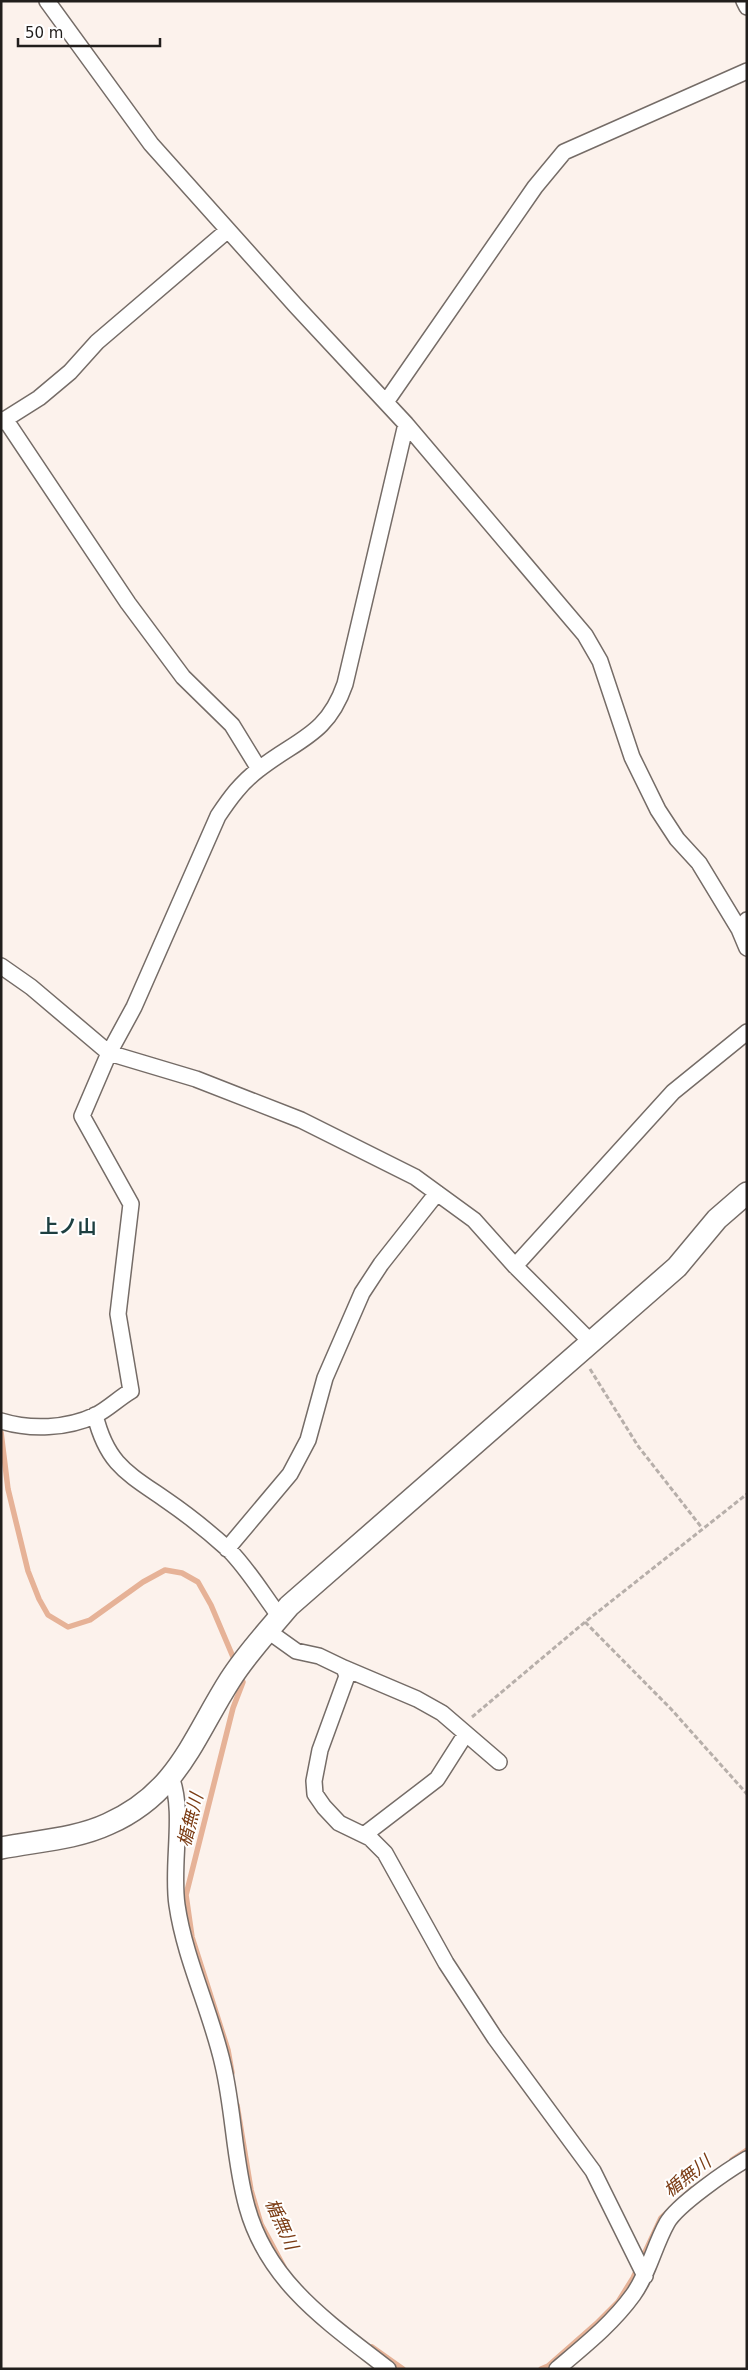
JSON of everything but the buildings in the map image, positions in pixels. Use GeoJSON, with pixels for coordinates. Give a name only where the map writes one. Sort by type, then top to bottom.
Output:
{"type":"FeatureCollection","features":[{"type":"Feature","properties":{"kind":"street"},"geometry":{"type":"LineString","coordinates":[[47,1],[151,144],[406,424],[584,635],[600,661],[632,757],[658,810],[676,839],[699,863],[743,925],[747,948]]}},
{"type":"Feature","properties":{"kind":"street"},"geometry":{"type":"LineString","coordinates":[[744,1],[747,7]]}},
{"type":"Feature","properties":{"kind":"street"},"geometry":{"type":"LineString","coordinates":[[386,402],[535,187],[564,152],[747,72]]}},
{"type":"Feature","properties":{"kind":"street"},"geometry":{"type":"LineString","coordinates":[[228,230],[97,342],[70,372],[39,398],[3,420],[128,603],[183,677],[232,725],[259,769]]}},
{"type":"Feature","properties":{"kind":"street"},"geometry":{"type":"LineString","coordinates":[[1,1421],[22,1427],[54,1426],[96,1415],[130,1391],[118,1314],[130,1204],[82,1116],[109,1053],[134,1007],[218,816],[237,788],[259,769],[304,739],[325,722],[338,704],[345,684],[406,424]]}},
{"type":"Feature","properties":{"kind":"street"},"geometry":{"type":"LineString","coordinates":[[1,966],[31,987],[109,1053],[196,1079],[301,1120],[415,1177],[474,1220],[586,1348]]}},
{"type":"Feature","properties":{"kind":"street"},"geometry":{"type":"LineString","coordinates":[[515,1266],[673,1092],[732,1042],[747,1032]]}},
{"type":"Feature","properties":{"kind":"street"},"geometry":{"type":"LineString","coordinates":[[227,1549],[290,1474],[308,1440],[325,1378],[362,1293],[381,1264],[437,1193]]}},
{"type":"Feature","properties":{"kind":"street"},"geometry":{"type":"LineString","coordinates":[[1,1848],[77,1834],[108,1824],[138,1806],[171,1777],[188,1756],[230,1680],[249,1652],[290,1606],[677,1267],[718,1219],[747,1193]]}},
{"type":"Feature","properties":{"kind":"street"},"geometry":{"type":"LineString","coordinates":[[96,1415],[101,1437],[110,1454],[129,1476],[196,1522],[227,1549],[274,1624],[296,1651],[319,1656],[417,1699],[442,1714],[461,1732],[499,1762]]}},
{"type":"Feature","properties":{"kind":"street"},"geometry":{"type":"LineString","coordinates":[[344,1668],[347,1676],[320,1750],[314,1781],[315,1794],[339,1823],[364,1835],[385,1853],[446,1963],[495,2038],[593,2171],[645,2276]]}},
{"type":"Feature","properties":{"kind":"street"},"geometry":{"type":"LineString","coordinates":[[364,1835],[437,1779],[461,1732]]}},
{"type":"Feature","properties":{"kind":"street"},"geometry":{"type":"LineString","coordinates":[[171,1777],[177,1792],[174,1884],[179,1920],[187,1953],[223,2064],[246,2205],[255,2234],[281,2277],[325,2320],[388,2369]]}},
{"type":"Feature","properties":{"kind":"street"},"geometry":{"type":"LineString","coordinates":[[557,2369],[616,2316],[645,2276],[668,2222],[682,2207],[747,2159]]}},
{"type":"Feature","properties":{"kind":"path"},"geometry":{"type":"LineString","coordinates":[[586,1348],[638,1446],[702,1528]]}},
{"type":"Feature","properties":{"kind":"path"},"geometry":{"type":"LineString","coordinates":[[461,1732],[585,1622],[747,1494]]}},
{"type":"Feature","properties":{"kind":"path"},"geometry":{"type":"LineString","coordinates":[[585,1622],[671,1709],[747,1794]]}},
{"type":"Feature","properties":{"kind":"waterway","name":"楯無川"},"geometry":{"type":"LineString","coordinates":[[1,1432],[8,1489],[28,1571],[39,1599],[48,1615],[68,1627],[90,1620],[143,1582],[165,1570],[182,1573],[198,1582],[211,1605],[236,1664]]}},
{"type":"Feature","properties":{"kind":"waterway","name":"楯無川"},"geometry":{"type":"LineString","coordinates":[[232,2073],[228,2050],[192,1937],[186,1895],[233,1708],[243,1682],[240,1675]]}},
{"type":"Feature","properties":{"kind":"waterway","name":"楯無川"},"geometry":{"type":"LineString","coordinates":[[237,2105],[251,2190],[261,2224],[284,2267]]}},
{"type":"Feature","properties":{"kind":"waterway","name":"楯無川"},"geometry":{"type":"LineString","coordinates":[[732,2160],[747,2150]]}},
{"type":"Feature","properties":{"kind":"waterway","name":"楯無川"},"geometry":{"type":"LineString","coordinates":[[541,2369],[548,2366],[618,2302],[633,2278],[661,2218],[692,2189]]}},
{"type":"Feature","properties":{"kind":"waterway","name":"楯無川"},"geometry":{"type":"LineString","coordinates":[[372,2347],[403,2369]]}},
{"type":"Feature","properties":{"kind":"district","name":"上ノ山"},"geometry":{"type":"Point","coordinates":[68,1226]}}]}
